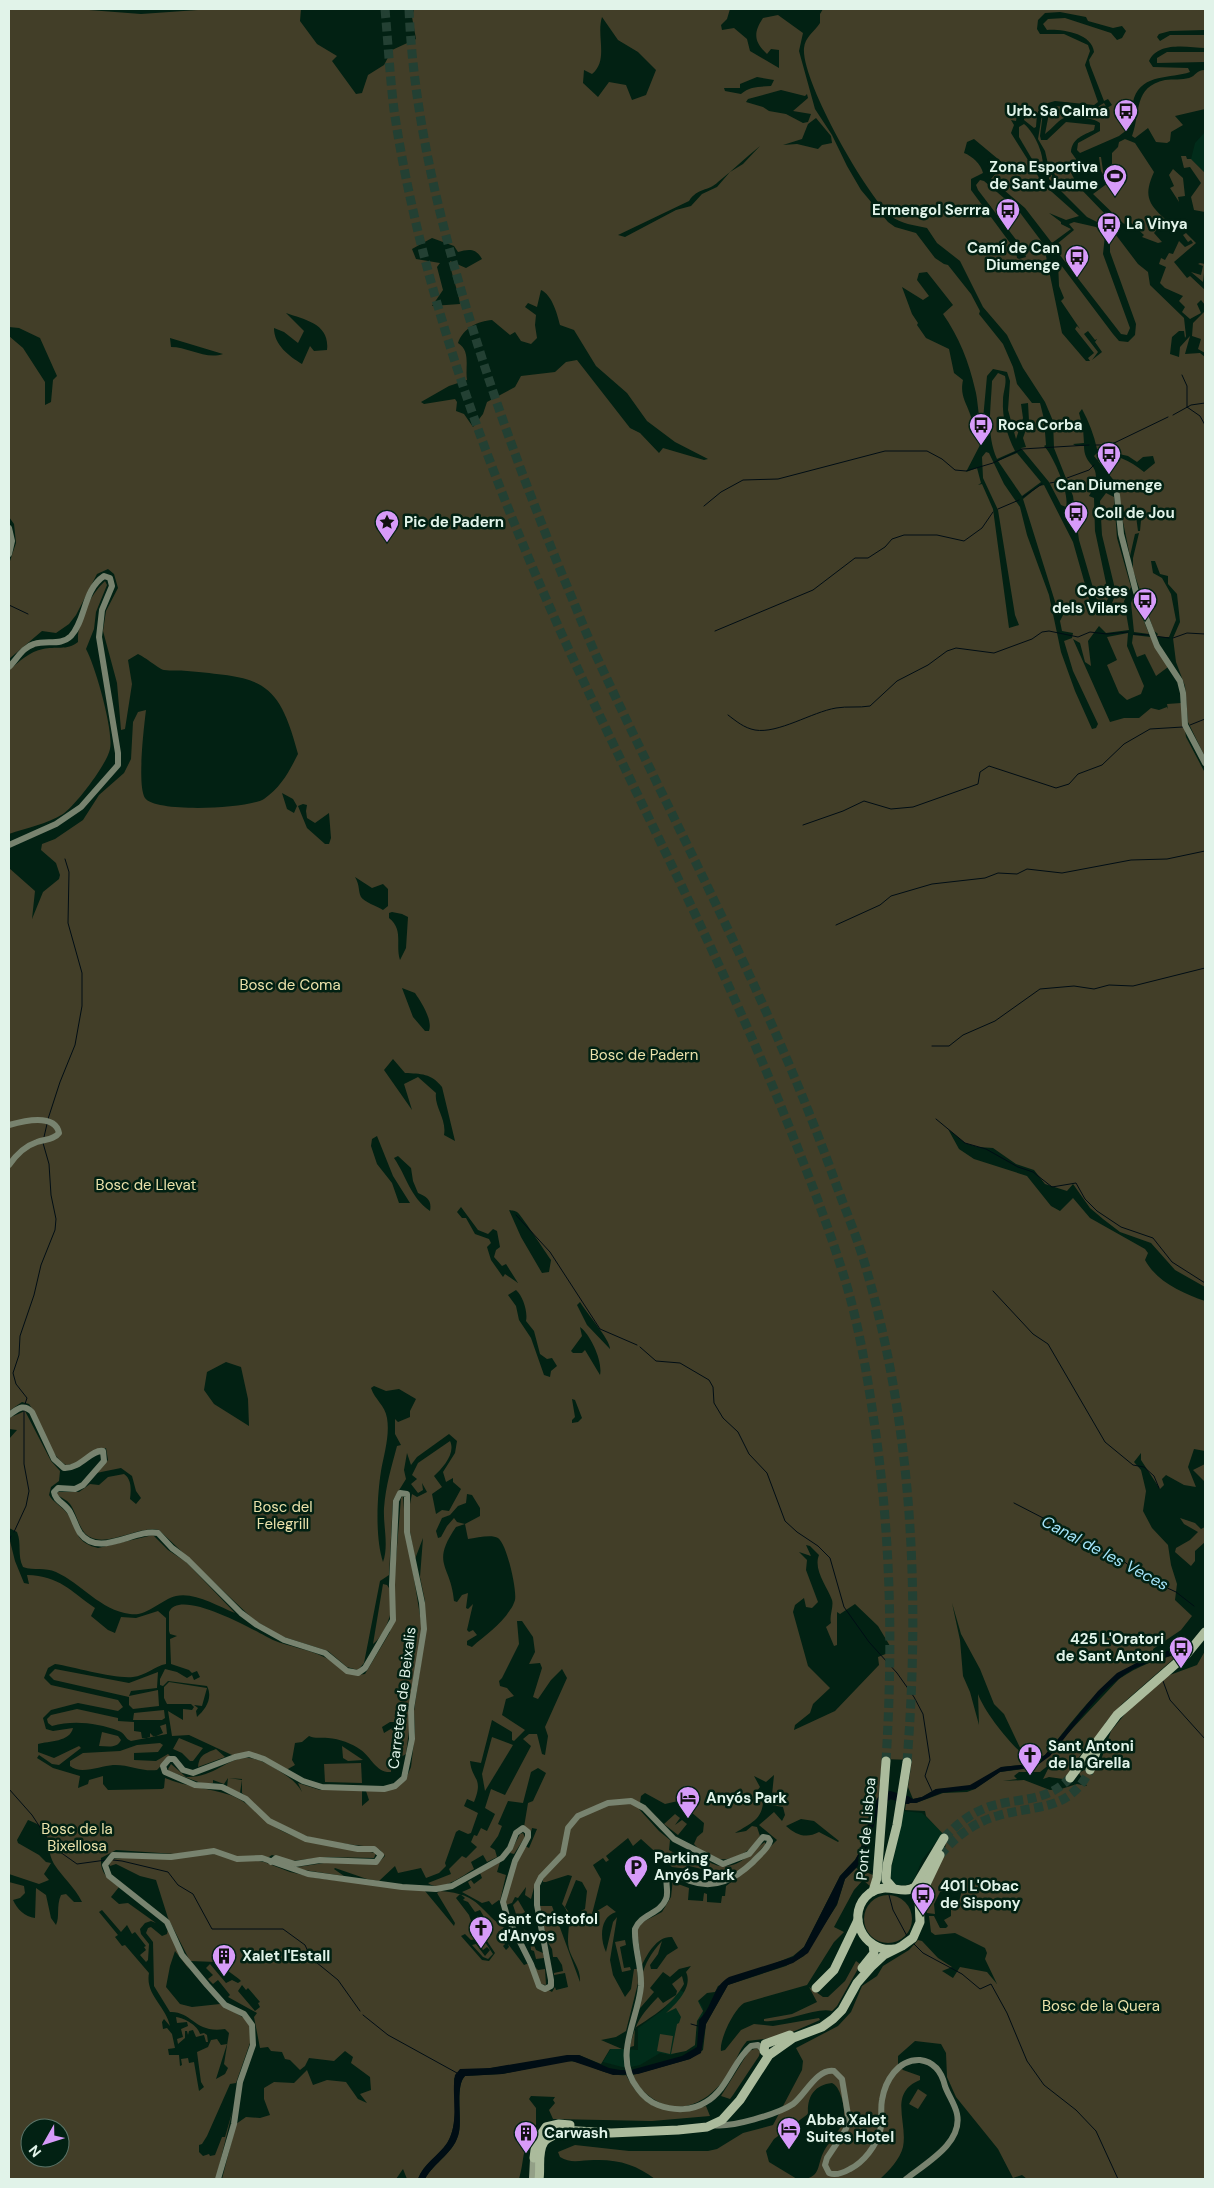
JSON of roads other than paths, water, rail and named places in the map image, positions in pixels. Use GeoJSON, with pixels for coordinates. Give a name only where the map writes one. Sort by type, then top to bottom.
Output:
{"type":"FeatureCollection","features":[{"type":"Feature","properties":{"kind":"highway"},"geometry":{"type":"LineString","coordinates":[[1070,1778],[1124,1708],[1187,1654],[1204,1633]]}},
{"type":"Feature","properties":{"kind":"highway"},"geometry":{"type":"LineString","coordinates":[[1090,1770],[1104,1732]]}},
{"type":"Feature","properties":{"kind":"highway","name":"Pont de Lisboa"},"geometry":{"type":"LineString","coordinates":[[897,1889],[886,1880],[886,1870],[897,1825],[907,1762]]}},
{"type":"Feature","properties":{"kind":"highway","name":"Pont de Lisboa"},"geometry":{"type":"LineString","coordinates":[[873,1891],[877,1878],[886,1765]]}},
{"type":"Feature","properties":{"kind":"highway"},"geometry":{"type":"LineString","coordinates":[[816,1988],[830,1976],[847,1945],[858,1920],[862,1903],[873,1891],[910,1890],[918,1885],[933,1853],[944,1838]]}},
{"type":"Feature","properties":{"kind":"highway"},"geometry":{"type":"LineString","coordinates":[[534,2159],[536,2142],[550,2131],[633,2132],[694,2129],[713,2125],[729,2112],[770,2050],[821,2023],[841,2005],[856,1976],[873,1960],[908,1943],[916,1933],[920,1922],[919,1911],[922,1892],[940,1855]]}},
{"type":"Feature","properties":{"kind":"highway"},"geometry":{"type":"LineString","coordinates":[[897,1889],[912,1898],[919,1911]]}},
{"type":"Feature","properties":{"kind":"highway"},"geometry":{"type":"LineString","coordinates":[[858,1920],[866,1938],[874,1945],[884,1949],[896,1948]]}},
{"type":"Feature","properties":{"kind":"highway"},"geometry":{"type":"LineString","coordinates":[[847,1945],[858,1937],[866,1938]]}},
{"type":"Feature","properties":{"kind":"highway"},"geometry":{"type":"LineString","coordinates":[[873,1960],[874,1945]]}},
{"type":"Feature","properties":{"kind":"highway"},"geometry":{"type":"LineString","coordinates":[[550,2131],[685,2125],[714,2119],[729,2112]]}},
{"type":"Feature","properties":{"kind":"highway"},"geometry":{"type":"LineString","coordinates":[[539,2179],[542,2146],[550,2131]]}},
{"type":"Feature","properties":{"kind":"main road"},"geometry":{"type":"LineString","coordinates":[[1117,495],[1121,534],[1136,592],[1158,646],[1180,681],[1183,693],[1185,725],[1205,763]]}},
{"type":"Feature","properties":{"kind":"main road"},"geometry":{"type":"LineString","coordinates":[[9,528],[12,541],[9,554]]}},
{"type":"Feature","properties":{"kind":"main road"},"geometry":{"type":"LineString","coordinates":[[9,666],[28,646],[62,642],[68,638],[75,631],[84,606],[95,585],[101,578],[108,576],[112,586],[100,619],[99,637],[118,752],[118,765],[81,807],[56,824],[9,845]]}},
{"type":"Feature","properties":{"kind":"main road"},"geometry":{"type":"LineString","coordinates":[[9,1125],[22,1121],[47,1121],[56,1126],[59,1133],[56,1136],[38,1141],[24,1148],[9,1165]]}},
{"type":"Feature","properties":{"kind":"main road","name":"Carretera de Beixalis"},"geometry":{"type":"LineString","coordinates":[[9,1415],[22,1407],[28,1408],[32,1412],[54,1459],[64,1468],[75,1467],[97,1451],[103,1451],[104,1461],[83,1485],[75,1489],[58,1488],[54,1492],[55,1497],[69,1510],[79,1531],[87,1540],[100,1543],[158,1533],[257,1626],[284,1640],[325,1653],[343,1668],[353,1673],[361,1672],[365,1668],[393,1620],[392,1585],[396,1501],[400,1493],[407,1494],[408,1532],[422,1603],[424,1624],[421,1659],[412,1709],[412,1739],[404,1778],[395,1786],[384,1788],[322,1787],[303,1781],[264,1758],[250,1754],[235,1757],[192,1773],[183,1770],[174,1759],[170,1759],[164,1764],[164,1770],[169,1775],[194,1785],[218,1786],[230,1791],[252,1803],[269,1821],[296,1834],[348,1847],[374,1849],[381,1855],[376,1862],[320,1860],[295,1864],[276,1858],[271,1862]]}},
{"type":"Feature","properties":{"kind":"main road"},"geometry":{"type":"LineString","coordinates":[[218,2179],[234,2124],[240,2082],[254,2045],[252,2025],[244,2014],[219,1999],[182,1955],[167,1922],[109,1876],[105,1865],[110,1857],[117,1854],[171,1857],[211,1851],[231,1858],[257,1858],[308,1874],[402,1887],[445,1888],[502,1858],[507,1854],[518,1830],[526,1829],[528,1837],[515,1861],[503,1902],[506,1913],[532,1964],[539,1986],[546,1989],[550,1986],[551,1980],[537,1905],[537,1885],[541,1877],[563,1854],[568,1828],[578,1816],[608,1803],[632,1801],[644,1808],[674,1839],[723,1864],[747,1856],[763,1838],[768,1838],[770,1841],[768,1846],[730,1881],[712,1883],[690,1881],[672,1873],[667,1876],[667,1893],[664,1903],[639,1921],[635,1929],[641,1984],[627,2041],[627,2068],[632,2081],[645,2097],[665,2108],[696,2107],[712,2098],[731,2076],[747,2044],[757,2041],[770,2050]]}},
{"type":"Feature","properties":{"kind":"main road"},"geometry":{"type":"LineString","coordinates":[[713,2125],[737,2124],[792,2105],[821,2074],[828,2070],[834,2071],[842,2079],[849,2121],[845,2131],[827,2158],[825,2165],[829,2173],[838,2174],[858,2164],[875,2143],[880,2131],[884,2091],[892,2075],[906,2062],[923,2060],[937,2068],[943,2077],[948,2096],[956,2111],[958,2122],[951,2140],[906,2179]]}},
{"type":"Feature","properties":{"kind":"main road"},"geometry":{"type":"LineString","coordinates":[[729,2112],[729,2123],[737,2124]]}},
{"type":"Feature","properties":{"kind":"main road"},"geometry":{"type":"LineString","coordinates":[[533,2179],[534,2159]]}},
{"type":"Feature","properties":{"kind":"waterway"},"geometry":{"type":"LineString","coordinates":[[1182,375],[1187,386],[1187,407],[1200,416],[1205,425]]}},
{"type":"Feature","properties":{"kind":"waterway"},"geometry":{"type":"LineString","coordinates":[[1173,415],[1191,405],[1205,403]]}},
{"type":"Feature","properties":{"kind":"waterway"},"geometry":{"type":"LineString","coordinates":[[1096,445],[1110,445],[1168,417]]}},
{"type":"Feature","properties":{"kind":"waterway"},"geometry":{"type":"LineString","coordinates":[[704,506],[721,492],[743,480],[778,479],[885,451],[927,451],[942,459],[955,470],[966,471],[993,463],[1022,449],[1089,445]]}},
{"type":"Feature","properties":{"kind":"waterway"},"geometry":{"type":"LineString","coordinates":[[1098,460],[1110,445]]}},
{"type":"Feature","properties":{"kind":"waterway"},"geometry":{"type":"LineString","coordinates":[[1067,478],[1089,470],[1094,465]]}},
{"type":"Feature","properties":{"kind":"waterway"},"geometry":{"type":"LineString","coordinates":[[1050,483],[1061,481]]}},
{"type":"Feature","properties":{"kind":"waterway"},"geometry":{"type":"LineString","coordinates":[[1023,497],[1042,484]]}},
{"type":"Feature","properties":{"kind":"waterway"},"geometry":{"type":"LineString","coordinates":[[998,509],[1019,500]]}},
{"type":"Feature","properties":{"kind":"waterway"},"geometry":{"type":"LineString","coordinates":[[715,631],[813,590],[855,558],[868,558],[885,547],[892,539],[904,535],[937,535],[964,541],[982,528],[993,512]]}},
{"type":"Feature","properties":{"kind":"waterway"},"geometry":{"type":"LineString","coordinates":[[9,605],[28,614]]}},
{"type":"Feature","properties":{"kind":"waterway"},"geometry":{"type":"LineString","coordinates":[[728,715],[751,729],[774,729],[827,710],[870,706],[897,681],[928,665],[947,651],[956,648],[994,653],[1032,639],[1042,632],[1049,631],[1078,637],[1090,632],[1107,634],[1128,632]]}},
{"type":"Feature","properties":{"kind":"waterway"},"geometry":{"type":"LineString","coordinates":[[1173,638],[1187,633],[1205,634]]}},
{"type":"Feature","properties":{"kind":"waterway"},"geometry":{"type":"LineString","coordinates":[[1134,634],[1149,635]]}},
{"type":"Feature","properties":{"kind":"waterway"},"geometry":{"type":"LineString","coordinates":[[1155,636],[1169,638]]}},
{"type":"Feature","properties":{"kind":"waterway"},"geometry":{"type":"LineString","coordinates":[[1190,725],[1205,719]]}},
{"type":"Feature","properties":{"kind":"waterway"},"geometry":{"type":"LineString","coordinates":[[803,825],[843,811],[864,801],[891,809],[913,807],[978,784],[980,772],[989,766],[1056,788],[1069,784],[1078,774],[1102,765],[1124,744],[1150,729],[1183,727]]}},
{"type":"Feature","properties":{"kind":"waterway"},"geometry":{"type":"LineString","coordinates":[[836,925],[880,905],[891,896],[932,884],[985,878],[998,873],[1017,874],[1027,869],[1062,873],[1131,860],[1167,859],[1205,851]]}},
{"type":"Feature","properties":{"kind":"waterway"},"geometry":{"type":"LineString","coordinates":[[48,1119],[75,1045],[82,1006],[82,973],[68,923],[69,872],[65,859]]}},
{"type":"Feature","properties":{"kind":"waterway"},"geometry":{"type":"LineString","coordinates":[[932,1046],[949,1046],[963,1035],[995,1021],[1040,989],[1074,986],[1094,989],[1109,985],[1133,986],[1205,968]]}},
{"type":"Feature","properties":{"kind":"waterway"},"geometry":{"type":"LineString","coordinates":[[936,1119],[965,1143],[986,1149],[1018,1167],[1033,1172],[1052,1187],[1076,1183],[1085,1199],[1097,1211],[1121,1227],[1153,1238],[1172,1262],[1205,1283]]}},
{"type":"Feature","properties":{"kind":"waterway"},"geometry":{"type":"LineString","coordinates":[[44,1137],[47,1124]]}},
{"type":"Feature","properties":{"kind":"waterway"},"geometry":{"type":"LineString","coordinates":[[25,1404],[27,1398],[16,1384],[13,1373],[19,1355],[20,1336],[34,1295],[41,1265],[55,1230],[56,1219],[51,1195],[49,1164],[43,1143]]}},
{"type":"Feature","properties":{"kind":"waterway"},"geometry":{"type":"LineString","coordinates":[[516,1215],[550,1252],[600,1329],[637,1345]]}},
{"type":"Feature","properties":{"kind":"waterway"},"geometry":{"type":"LineString","coordinates":[[993,1291],[1033,1334],[1048,1344],[1105,1442],[1133,1465],[1144,1467],[1154,1476],[1159,1488]]}},
{"type":"Feature","properties":{"kind":"waterway"},"geometry":{"type":"LineString","coordinates":[[640,1347],[656,1361],[680,1363],[709,1380],[713,1387],[714,1403],[723,1418],[738,1432],[749,1454],[767,1473],[785,1521],[797,1532],[818,1546],[830,1558],[844,1607],[869,1642],[897,1673],[914,1697],[923,1714],[930,1760],[925,1776],[932,1791]]}},
{"type":"Feature","properties":{"kind":"waterway"},"geometry":{"type":"LineString","coordinates":[[14,1532],[26,1506],[29,1491],[24,1464],[24,1410]]}},
{"type":"Feature","properties":{"kind":"waterway","name":"Canal de les Veces"},"geometry":{"type":"LineString","coordinates":[[1014,1503],[1047,1520],[1083,1545],[1120,1558],[1140,1575],[1176,1592],[1194,1606]]}},
{"type":"Feature","properties":{"kind":"waterway"},"geometry":{"type":"LineString","coordinates":[[9,1542],[11,1536]]}},
{"type":"Feature","properties":{"kind":"waterway"},"geometry":{"type":"LineString","coordinates":[[1163,1681],[1170,1700],[1205,1739]]}},
{"type":"Feature","properties":{"kind":"waterway"},"geometry":{"type":"LineString","coordinates":[[9,1789],[32,1815],[53,1847],[77,1864],[106,1860]]}},
{"type":"Feature","properties":{"kind":"waterway"},"geometry":{"type":"LineString","coordinates":[[873,1814],[881,1800],[890,1795],[907,1800]]}},
{"type":"Feature","properties":{"kind":"waterway"},"geometry":{"type":"LineString","coordinates":[[113,1860],[168,1872],[178,1885],[193,1894],[212,1929],[283,1929],[305,1945],[311,1958],[338,1980],[360,2011]]}},
{"type":"Feature","properties":{"kind":"waterway"},"geometry":{"type":"LineString","coordinates":[[860,1863],[873,1873]]}},
{"type":"Feature","properties":{"kind":"waterway"},"geometry":{"type":"LineString","coordinates":[[889,1895],[893,1910],[907,1936]]}},
{"type":"Feature","properties":{"kind":"waterway"},"geometry":{"type":"LineString","coordinates":[[913,1943],[923,1953],[962,1974],[980,1989],[991,1984],[1007,2013],[1027,2061],[1044,2085],[1076,2110],[1096,2131],[1118,2179]]}},
{"type":"Feature","properties":{"kind":"waterway"},"geometry":{"type":"LineString","coordinates":[[363,2015],[388,2035],[457,2073]]}},
{"type":"Feature","properties":{"kind":"waterway"},"geometry":{"type":"LineString","coordinates":[[691,2024],[698,2026]]}},
{"type":"Feature","properties":{"kind":"tunnel"},"geometry":{"type":"LineString","coordinates":[[385,9],[394,110],[407,181],[423,252],[465,393],[517,531],[546,598],[758,1052],[808,1174],[846,1283],[866,1373],[875,1428],[884,1511],[890,1636],[886,1761]]}},
{"type":"Feature","properties":{"kind":"tunnel"},"geometry":{"type":"LineString","coordinates":[[409,9],[415,83],[435,192],[464,300],[510,441],[595,653],[725,923],[784,1053],[812,1120],[865,1264],[883,1335],[895,1395],[904,1456],[909,1517],[913,1639],[907,1762]]}},
{"type":"Feature","properties":{"kind":"tunnel"},"geometry":{"type":"LineString","coordinates":[[940,1855],[959,1836],[981,1822],[1011,1812],[1050,1805],[1072,1794],[1090,1770]]}},
{"type":"Feature","properties":{"kind":"tunnel"},"geometry":{"type":"LineString","coordinates":[[944,1838],[960,1823],[977,1812],[1002,1803],[1033,1798],[1051,1792],[1070,1778]]}},
{"type":"Feature","properties":{"kind":"place","name":"Urb. Sa Calma"},"geometry":{"type":"Point","coordinates":[1126,132]}},
{"type":"Feature","properties":{"kind":"place","name":"Zona Esportiva de Sant Jaume"},"geometry":{"type":"Point","coordinates":[1115,197]}},
{"type":"Feature","properties":{"kind":"place","name":"Ermengol Serrra"},"geometry":{"type":"Point","coordinates":[1008,231]}},
{"type":"Feature","properties":{"kind":"place","name":"La Vinya"},"geometry":{"type":"Point","coordinates":[1109,245]}},
{"type":"Feature","properties":{"kind":"place","name":"Camí de Can Diumenge"},"geometry":{"type":"Point","coordinates":[1077,278]}},
{"type":"Feature","properties":{"kind":"place","name":"Roca Corba"},"geometry":{"type":"Point","coordinates":[981,446]}},
{"type":"Feature","properties":{"kind":"place","name":"Can Diumenge"},"geometry":{"type":"Point","coordinates":[1109,475]}},
{"type":"Feature","properties":{"kind":"place","name":"Coll de Jou"},"geometry":{"type":"Point","coordinates":[1076,534]}},
{"type":"Feature","properties":{"kind":"place","name":"Pic de Padern"},"geometry":{"type":"Point","coordinates":[387,543]}},
{"type":"Feature","properties":{"kind":"place","name":"Costes dels Vilars"},"geometry":{"type":"Point","coordinates":[1145,621]}},
{"type":"Feature","properties":{"kind":"place","name":"425 L'Oratori de Sant Antoni"},"geometry":{"type":"Point","coordinates":[1181,1669]}},
{"type":"Feature","properties":{"kind":"place","name":"Sant Antoni de la Grella"},"geometry":{"type":"Point","coordinates":[1030,1776]}},
{"type":"Feature","properties":{"kind":"place","name":"Anyós Park"},"geometry":{"type":"Point","coordinates":[688,1819]}},
{"type":"Feature","properties":{"kind":"place","name":"Parking Anyós Park"},"geometry":{"type":"Point","coordinates":[636,1888]}},
{"type":"Feature","properties":{"kind":"place","name":"401 L'Obac de Sispony"},"geometry":{"type":"Point","coordinates":[923,1916]}},
{"type":"Feature","properties":{"kind":"place","name":"Sant Cristofol d'Anyos"},"geometry":{"type":"Point","coordinates":[481,1949]}},
{"type":"Feature","properties":{"kind":"place","name":"Xalet l'Estall"},"geometry":{"type":"Point","coordinates":[224,1977]}},
{"type":"Feature","properties":{"kind":"place","name":"Abba Xalet Suites Hotel"},"geometry":{"type":"Point","coordinates":[789,2150]}},
{"type":"Feature","properties":{"kind":"place","name":"Carwash"},"geometry":{"type":"Point","coordinates":[526,2154]}},
{"type":"Feature","properties":{"kind":"park label","name":"Bosc de Coma"},"geometry":{"type":"Point","coordinates":[290,985]}},
{"type":"Feature","properties":{"kind":"park label","name":"Bosc de Padern"},"geometry":{"type":"Point","coordinates":[644,1055]}},
{"type":"Feature","properties":{"kind":"park label","name":"Bosc de Llevat"},"geometry":{"type":"Point","coordinates":[146,1185]}},
{"type":"Feature","properties":{"kind":"park label","name":"Bosc del Felegrill"},"geometry":{"type":"Point","coordinates":[283,1516]}},
{"type":"Feature","properties":{"kind":"park label","name":"Bosc de la Bixellosa"},"geometry":{"type":"Point","coordinates":[77,1838]}},
{"type":"Feature","properties":{"kind":"park label","name":"Bosc de la Quera"},"geometry":{"type":"Point","coordinates":[1101,2006]}}]}
